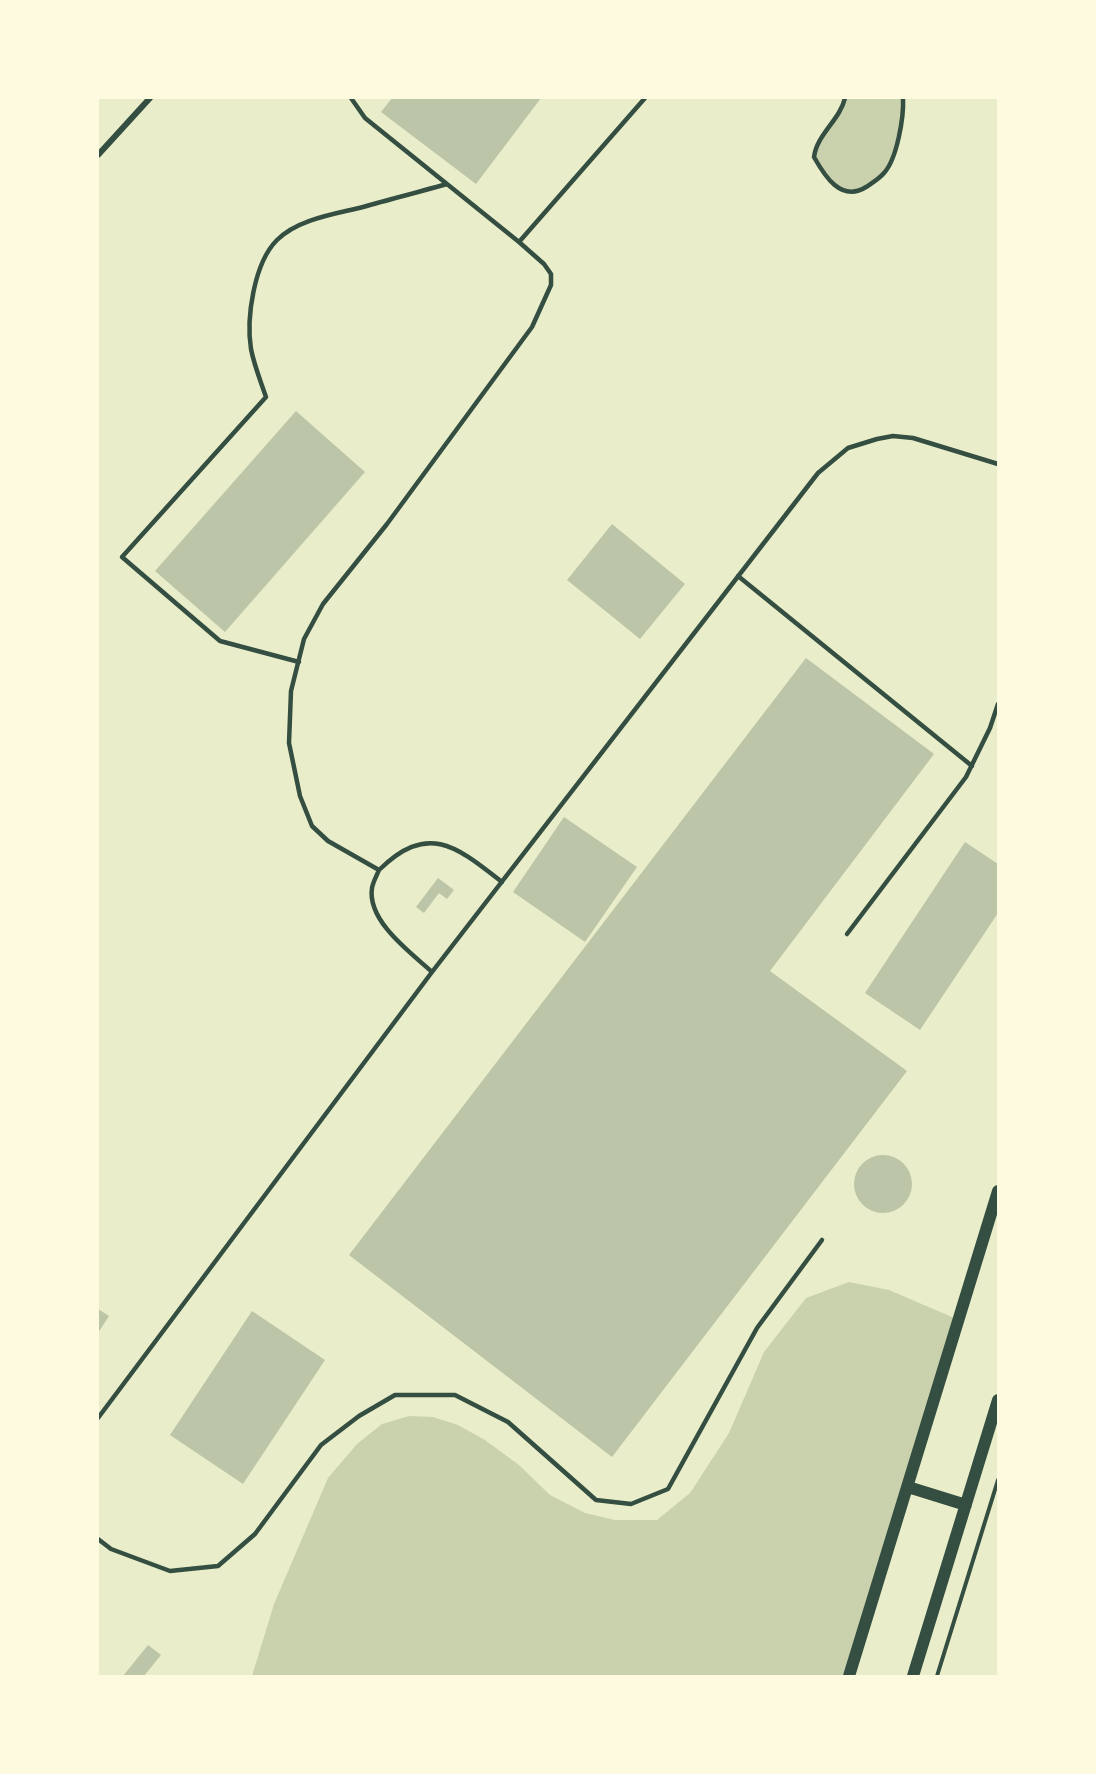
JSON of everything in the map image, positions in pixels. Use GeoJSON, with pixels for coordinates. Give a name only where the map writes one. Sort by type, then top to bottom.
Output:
{"type":"FeatureCollection","features":[{"type":"Feature","properties":{"kind":"main road"},"geometry":{"type":"LineString","coordinates":[[849,1677],[999,1191]]}},
{"type":"Feature","properties":{"kind":"main road"},"geometry":{"type":"LineString","coordinates":[[913,1677],[999,1400]]}},
{"type":"Feature","properties":{"kind":"main road"},"geometry":{"type":"LineString","coordinates":[[908,1487],[966,1505]]}},
{"type":"Feature","properties":{"kind":"street"},"geometry":{"type":"LineString","coordinates":[[98,155],[150,98]]}},
{"type":"Feature","properties":{"kind":"lane"},"geometry":{"type":"LineString","coordinates":[[351,98],[365,118],[519,242],[544,264],[551,274],[551,285],[532,327],[387,524],[323,604],[304,639],[291,692],[289,743],[300,796],[312,826],[328,841],[379,870]]}},
{"type":"Feature","properties":{"kind":"lane"},"geometry":{"type":"LineString","coordinates":[[519,242],[645,98]]}},
{"type":"Feature","properties":{"kind":"lane"},"geometry":{"type":"LineString","coordinates":[[845,98],[836,118],[815,146],[814,157],[830,181],[841,190],[850,192],[860,191],[875,181],[889,166],[898,134],[903,98]]}},
{"type":"Feature","properties":{"kind":"lane"},"geometry":{"type":"LineString","coordinates":[[298,662],[220,641],[122,557],[266,397],[251,350],[249,325],[254,289],[265,258],[277,240],[297,226],[447,184]]}},
{"type":"Feature","properties":{"kind":"lane"},"geometry":{"type":"LineString","coordinates":[[98,1418],[432,972],[818,472],[848,448],[893,436],[913,438],[999,464]]}},
{"type":"Feature","properties":{"kind":"lane"},"geometry":{"type":"LineString","coordinates":[[738,576],[972,766]]}},
{"type":"Feature","properties":{"kind":"lane"},"geometry":{"type":"LineString","coordinates":[[847,934],[954,794],[972,766],[999,704]]}},
{"type":"Feature","properties":{"kind":"lane"},"geometry":{"type":"LineString","coordinates":[[432,972],[381,922],[373,906],[372,888],[379,870],[394,855],[412,845],[432,843],[455,848],[502,882]]}},
{"type":"Feature","properties":{"kind":"lane"},"geometry":{"type":"LineString","coordinates":[[98,1539],[111,1549],[170,1571],[219,1566],[255,1534],[321,1445],[359,1416],[395,1395],[455,1395],[508,1422],[596,1500],[631,1504],[668,1489],[757,1328],[822,1240]]}},
{"type":"Feature","properties":{"kind":"path"},"geometry":{"type":"LineString","coordinates":[[938,1677],[999,1480]]}},
{"type":"Feature","properties":{"kind":"green space"},"geometry":{"type":"Polygon","coordinates":[[[845,98],[903,98],[897,142],[889,165],[876,181],[850,192],[830,181],[814,157],[815,146],[836,118],[845,98]]]}},
{"type":"Feature","properties":{"kind":"green space"},"geometry":{"type":"Polygon","coordinates":[[[849,1282],[889,1290],[959,1320],[849,1676],[252,1676],[274,1604],[328,1478],[357,1444],[382,1424],[409,1416],[433,1417],[458,1425],[485,1440],[519,1465],[550,1495],[585,1513],[615,1520],[657,1520],[690,1493],[729,1433],[764,1352],[806,1298],[849,1282]]]}},
{"type":"Feature","properties":{"kind":"building"},"geometry":{"type":"Polygon","coordinates":[[[392,98],[541,98],[476,184],[381,112],[392,98]]]}},
{"type":"Feature","properties":{"kind":"building"},"geometry":{"type":"Polygon","coordinates":[[[296,411],[365,472],[225,632],[155,571],[296,411]]]}},
{"type":"Feature","properties":{"kind":"building"},"geometry":{"type":"Polygon","coordinates":[[[612,524],[685,584],[640,639],[567,580],[612,524]]]}},
{"type":"Feature","properties":{"kind":"building"},"geometry":{"type":"Polygon","coordinates":[[[806,658],[934,754],[770,971],[907,1071],[612,1457],[349,1255],[806,658]]]}},
{"type":"Feature","properties":{"kind":"building"},"geometry":{"type":"Polygon","coordinates":[[[564,817],[637,867],[585,942],[513,892],[564,817]]]}},
{"type":"Feature","properties":{"kind":"building"},"geometry":{"type":"Polygon","coordinates":[[[965,842],[998,864],[998,913],[920,1030],[865,993],[965,842]]]}},
{"type":"Feature","properties":{"kind":"building"},"geometry":{"type":"Polygon","coordinates":[[[438,878],[454,890],[447,899],[439,893],[424,913],[416,907],[438,878]]]}},
{"type":"Feature","properties":{"kind":"building"},"geometry":{"type":"Polygon","coordinates":[[[883,1155],[894,1157],[907,1168],[912,1184],[910,1195],[899,1208],[883,1213],[872,1211],[859,1200],[854,1184],[856,1173],[867,1160],[883,1155]]]}},
{"type":"Feature","properties":{"kind":"building"},"geometry":{"type":"Polygon","coordinates":[[[98,1309],[109,1316],[98,1333],[98,1309]]]}},
{"type":"Feature","properties":{"kind":"building"},"geometry":{"type":"Polygon","coordinates":[[[252,1311],[325,1360],[243,1484],[170,1435],[252,1311]]]}},
{"type":"Feature","properties":{"kind":"building"},"geometry":{"type":"Polygon","coordinates":[[[148,1645],[161,1655],[144,1676],[123,1676],[148,1645]]]}}]}
